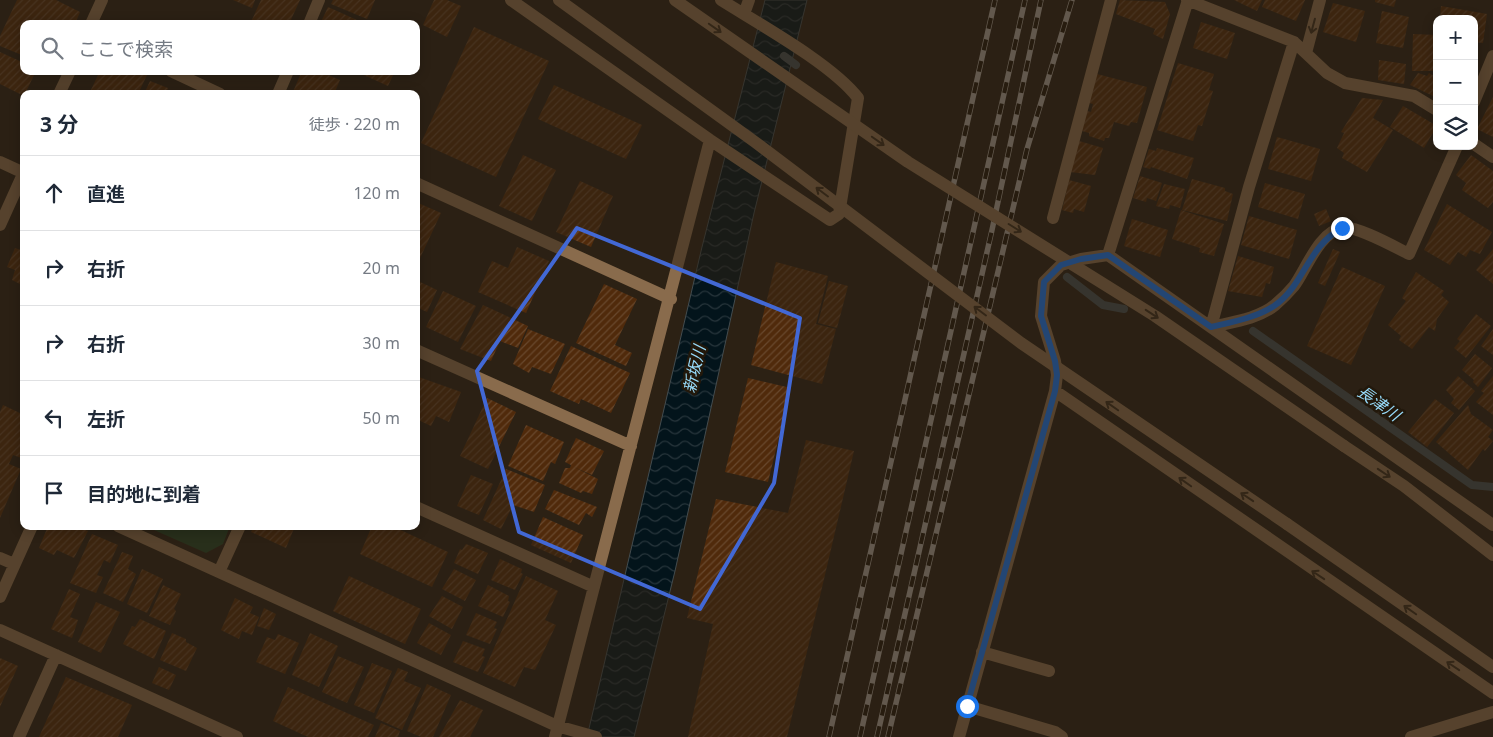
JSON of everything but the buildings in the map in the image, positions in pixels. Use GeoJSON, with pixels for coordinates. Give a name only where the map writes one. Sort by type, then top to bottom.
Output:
{"type":"FeatureCollection","features":[{"type":"Feature","properties":{"kind":"street"},"geometry":{"type":"LineString","coordinates":[[93,20],[102,0]]}},
{"type":"Feature","properties":{"kind":"street"},"geometry":{"type":"LineString","coordinates":[[310,20],[319,0]]}},
{"type":"Feature","properties":{"kind":"street"},"geometry":{"type":"LineString","coordinates":[[511,0],[710,140],[830,220],[839,214],[858,98],[850,89],[808,56],[721,0]]}},
{"type":"Feature","properties":{"kind":"street"},"geometry":{"type":"LineString","coordinates":[[559,0],[816,187],[1021,342],[1493,667]]}},
{"type":"Feature","properties":{"kind":"street"},"geometry":{"type":"LineString","coordinates":[[676,0],[908,162],[1156,316],[1404,486],[1493,555]]}},
{"type":"Feature","properties":{"kind":"street"},"geometry":{"type":"LineString","coordinates":[[744,14],[749,0]]}},
{"type":"Feature","properties":{"kind":"street"},"geometry":{"type":"LineString","coordinates":[[1053,218],[1111,0]]}},
{"type":"Feature","properties":{"kind":"street"},"geometry":{"type":"LineString","coordinates":[[1108,255],[1187,0],[1294,42],[1327,73],[1345,83],[1414,96],[1433,108]]}},
{"type":"Feature","properties":{"kind":"street"},"geometry":{"type":"LineString","coordinates":[[1306,53],[1320,0]]}},
{"type":"Feature","properties":{"kind":"street"},"geometry":{"type":"LineString","coordinates":[[1211,327],[1249,187],[1294,42]]}},
{"type":"Feature","properties":{"kind":"street"},"geometry":{"type":"LineString","coordinates":[[1478,92],[1493,56]]}},
{"type":"Feature","properties":{"kind":"street"},"geometry":{"type":"LineString","coordinates":[[61,90],[68,75]]}},
{"type":"Feature","properties":{"kind":"street"},"geometry":{"type":"LineString","coordinates":[[180,75],[211,90]]}},
{"type":"Feature","properties":{"kind":"street"},"geometry":{"type":"LineString","coordinates":[[280,90],[286,75]]}},
{"type":"Feature","properties":{"kind":"street"},"geometry":{"type":"LineString","coordinates":[[556,732],[671,299],[710,140]]}},
{"type":"Feature","properties":{"kind":"street"},"geometry":{"type":"LineString","coordinates":[[1478,147],[1493,157]]}},
{"type":"Feature","properties":{"kind":"street"},"geometry":{"type":"LineString","coordinates":[[1211,327],[1253,316],[1275,305],[1294,286],[1311,256],[1327,236],[1342,228],[1356,230],[1409,254],[1455,150]]}},
{"type":"Feature","properties":{"kind":"street"},"geometry":{"type":"LineString","coordinates":[[0,162],[20,171]]}},
{"type":"Feature","properties":{"kind":"street"},"geometry":{"type":"LineString","coordinates":[[0,225],[20,182]]}},
{"type":"Feature","properties":{"kind":"street"},"geometry":{"type":"LineString","coordinates":[[420,185],[671,299]]}},
{"type":"Feature","properties":{"kind":"street"},"geometry":{"type":"LineString","coordinates":[[959,737],[1055,391],[1057,375],[1055,361],[1044,331],[1042,306],[1044,282],[1061,265],[1081,259],[1108,255],[1493,525]]}},
{"type":"Feature","properties":{"kind":"street"},"geometry":{"type":"LineString","coordinates":[[420,352],[631,446]]}},
{"type":"Feature","properties":{"kind":"street"},"geometry":{"type":"LineString","coordinates":[[1055,391],[1493,693]]}},
{"type":"Feature","properties":{"kind":"street"},"geometry":{"type":"LineString","coordinates":[[420,509],[594,587]]}},
{"type":"Feature","properties":{"kind":"street"},"geometry":{"type":"LineString","coordinates":[[0,597],[30,530]]}},
{"type":"Feature","properties":{"kind":"street"},"geometry":{"type":"LineString","coordinates":[[127,530],[556,732],[596,737]]}},
{"type":"Feature","properties":{"kind":"street"},"geometry":{"type":"LineString","coordinates":[[219,572],[238,530]]}},
{"type":"Feature","properties":{"kind":"street"},"geometry":{"type":"LineString","coordinates":[[0,558],[14,564]]}},
{"type":"Feature","properties":{"kind":"street"},"geometry":{"type":"LineString","coordinates":[[0,630],[237,737]]}},
{"type":"Feature","properties":{"kind":"street"},"geometry":{"type":"LineString","coordinates":[[982,652],[1049,671]]}},
{"type":"Feature","properties":{"kind":"street"},"geometry":{"type":"LineString","coordinates":[[19,737],[56,655]]}},
{"type":"Feature","properties":{"kind":"street"},"geometry":{"type":"LineString","coordinates":[[967,706],[1055,732],[1062,737]]}},
{"type":"Feature","properties":{"kind":"street"},"geometry":{"type":"LineString","coordinates":[[1411,737],[1493,712]]}},
{"type":"Feature","properties":{"kind":"highlighted area"},"geometry":{"type":"Polygon","coordinates":[[[577,228],[800,318],[774,483],[700,609],[519,532],[477,371],[577,228]]]}},
{"type":"Feature","properties":{"kind":"green space"},"geometry":{"type":"Polygon","coordinates":[[[154,530],[228,530],[223,544],[206,553],[154,530]]]}},
{"type":"Feature","properties":{"kind":"water","name":"新坂川"},"geometry":{"type":"Polygon","coordinates":[[[765,0],[807,0],[754,213],[675,571],[634,737],[587,737],[702,247],[765,0]]]}},
{"type":"Feature","properties":{"kind":"waterway","name":"長津川"},"geometry":{"type":"LineString","coordinates":[[784,56],[796,65]]}},
{"type":"Feature","properties":{"kind":"waterway","name":"長津川"},"geometry":{"type":"LineString","coordinates":[[1067,277],[1103,305],[1124,309]]}},
{"type":"Feature","properties":{"kind":"waterway","name":"長津川"},"geometry":{"type":"LineString","coordinates":[[1253,331],[1472,485],[1493,487]]}},
{"type":"Feature","properties":{"kind":"railway"},"geometry":{"type":"LineString","coordinates":[[829,737],[995,0]]}},
{"type":"Feature","properties":{"kind":"railway"},"geometry":{"type":"LineString","coordinates":[[860,737],[1025,0]]}},
{"type":"Feature","properties":{"kind":"railway"},"geometry":{"type":"LineString","coordinates":[[877,737],[992,230],[1041,0]]}},
{"type":"Feature","properties":{"kind":"railway"},"geometry":{"type":"LineString","coordinates":[[888,737],[1027,149],[1072,0]]}},
{"type":"Feature","properties":{"kind":"route"},"geometry":{"type":"LineString","coordinates":[[967,706],[1055,391],[1057,375],[1055,361],[1044,331],[1041,316],[1044,282],[1061,265],[1081,259],[1108,255],[1211,327],[1253,316],[1275,305],[1294,286],[1311,256],[1327,236],[1342,228]]}}]}
